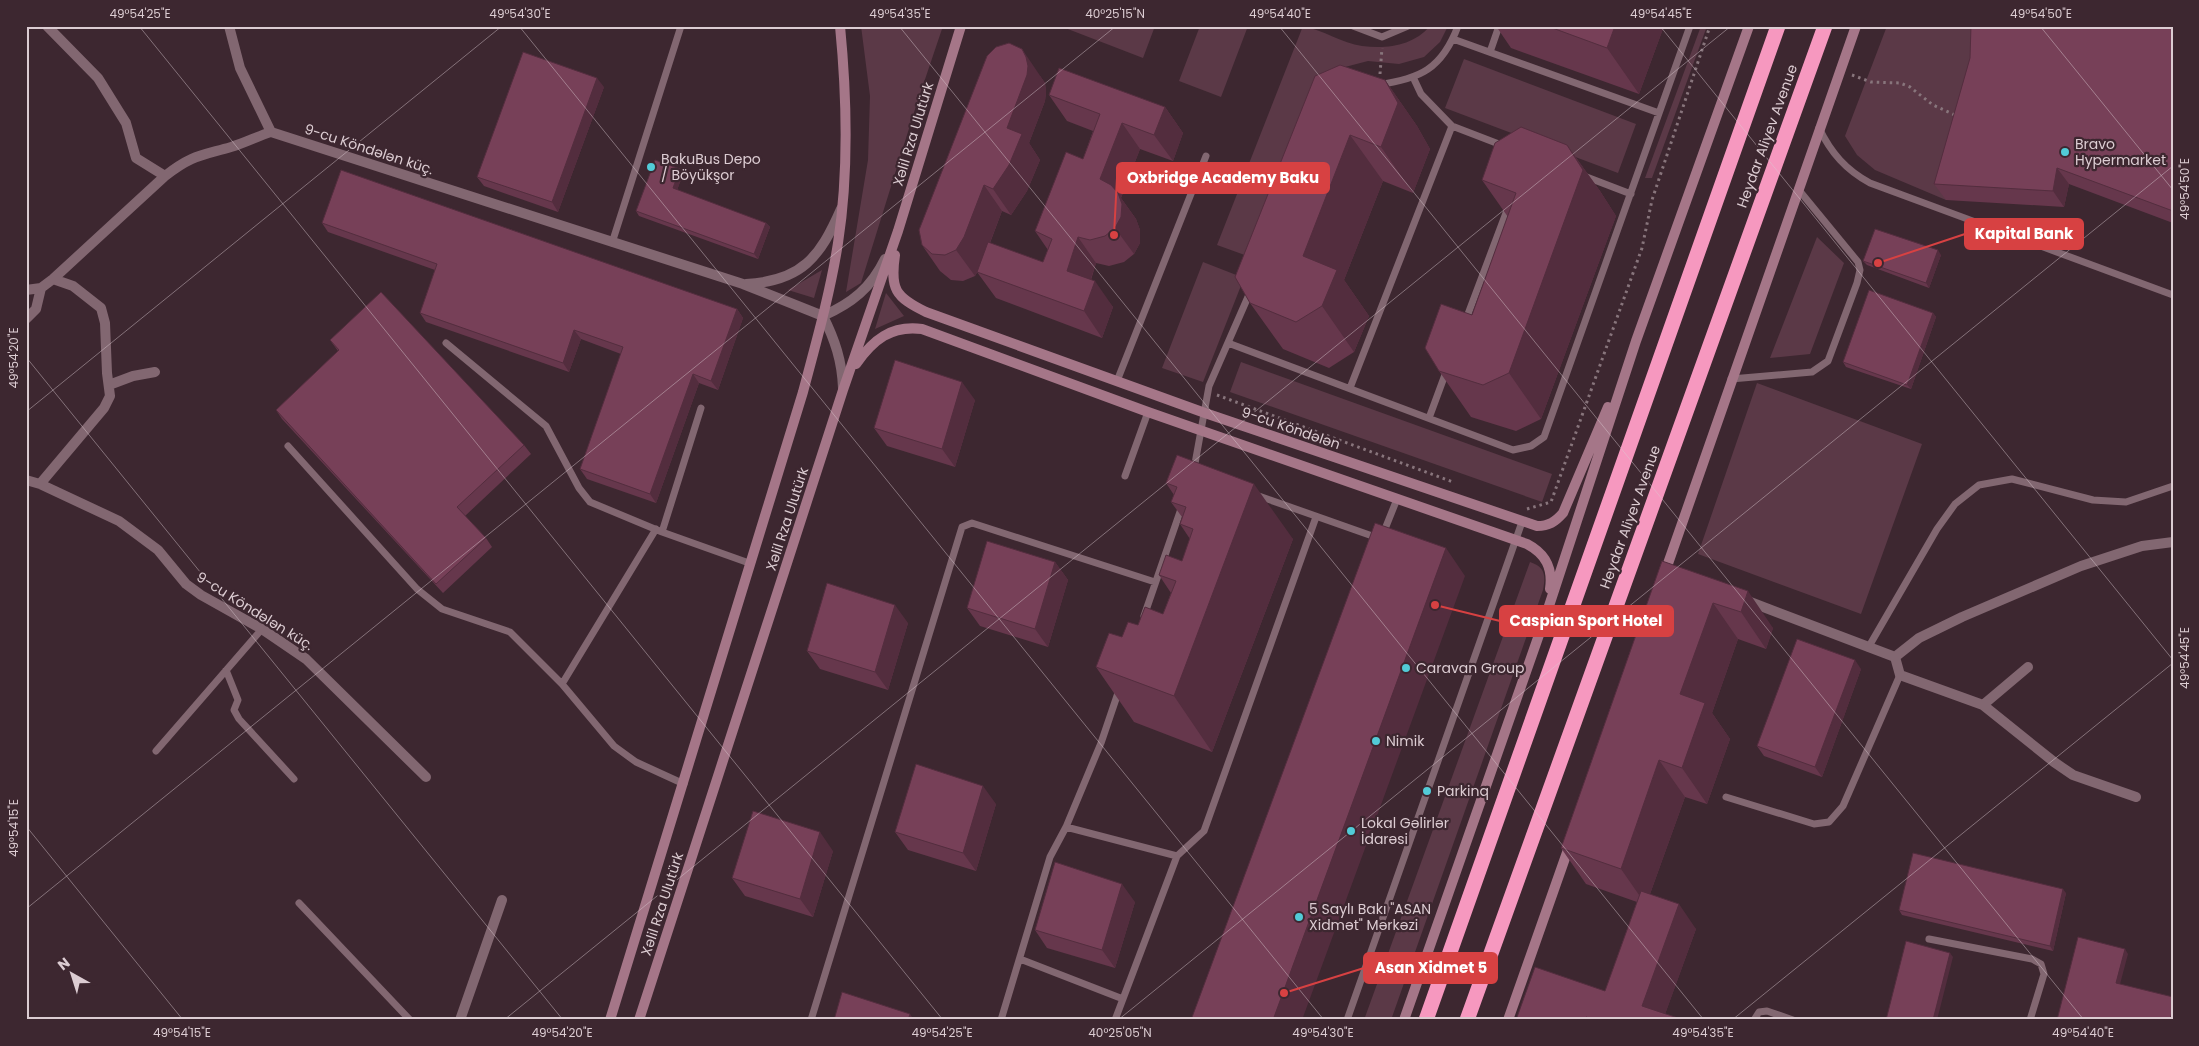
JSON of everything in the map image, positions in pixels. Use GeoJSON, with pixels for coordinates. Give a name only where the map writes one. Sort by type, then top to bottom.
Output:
{"type":"FeatureCollection","features":[{"type":"Feature","properties":{"kind":"highway","name":"Heydar Aliyev Avenue"},"geometry":{"type":"LineString","coordinates":[[1426,1020],[1778,26]]}},
{"type":"Feature","properties":{"kind":"highway","name":"Heydar Aliyev Avenue"},"geometry":{"type":"LineString","coordinates":[[1467,1020],[1825,26]]}},
{"type":"Feature","properties":{"kind":"main road"},"geometry":{"type":"LineString","coordinates":[[823,316],[838,243],[843,204],[845,106],[840,26]]}},
{"type":"Feature","properties":{"kind":"main road","name":"Xəlil Rza Ulutürk"},"geometry":{"type":"LineString","coordinates":[[639,1020],[843,390],[898,231],[961,26]]}},
{"type":"Feature","properties":{"kind":"main road"},"geometry":{"type":"LineString","coordinates":[[1404,1020],[1547,612],[1636,341],[1749,26]]}},
{"type":"Feature","properties":{"kind":"main road"},"geometry":{"type":"LineString","coordinates":[[1660,587],[1671,570],[1732,379],[1856,26]]}},
{"type":"Feature","properties":{"kind":"main road","name":"9-cu Köndələn"},"geometry":{"type":"LineString","coordinates":[[898,231],[892,279],[894,289],[910,305],[1117,381],[1522,522],[1547,526],[1563,513],[1636,341]]}},
{"type":"Feature","properties":{"kind":"main road","name":"Xəlil Rza Ulutürk"},"geometry":{"type":"LineString","coordinates":[[610,1020],[803,392],[823,316]]}},
{"type":"Feature","properties":{"kind":"main road"},"geometry":{"type":"LineString","coordinates":[[843,390],[856,365],[874,343],[893,330],[912,328],[922,330],[1148,412],[1516,540],[1536,549],[1548,562],[1552,580],[1547,612]]}},
{"type":"Feature","properties":{"kind":"main road"},"geometry":{"type":"LineString","coordinates":[[1508,1020],[1574,832]]}},
{"type":"Feature","properties":{"kind":"street"},"geometry":{"type":"LineString","coordinates":[[46,26],[98,78],[126,123],[136,158],[165,176]]}},
{"type":"Feature","properties":{"kind":"street"},"geometry":{"type":"LineString","coordinates":[[26,290],[41,288],[53,279],[165,176],[184,161],[200,154],[233,147],[271,132],[240,68],[229,26]]}},
{"type":"Feature","properties":{"kind":"street","name":"9-cu Köndələn küç."},"geometry":{"type":"LineString","coordinates":[[271,132],[743,284],[823,316]]}},
{"type":"Feature","properties":{"kind":"street"},"geometry":{"type":"LineString","coordinates":[[789,302],[780,296],[777,289],[780,282],[813,257],[824,244],[843,204]]}},
{"type":"Feature","properties":{"kind":"street"},"geometry":{"type":"LineString","coordinates":[[843,390],[841,359],[823,316],[842,308],[865,291],[880,269],[898,231]]}},
{"type":"Feature","properties":{"kind":"street"},"geometry":{"type":"LineString","coordinates":[[743,284],[769,282],[787,277]]}},
{"type":"Feature","properties":{"kind":"street"},"geometry":{"type":"LineString","coordinates":[[40,484],[104,408],[110,396],[105,323],[101,308],[73,286],[53,279]]}},
{"type":"Feature","properties":{"kind":"street"},"geometry":{"type":"LineString","coordinates":[[26,319],[36,309],[41,288]]}},
{"type":"Feature","properties":{"kind":"street"},"geometry":{"type":"LineString","coordinates":[[109,385],[133,376],[155,372]]}},
{"type":"Feature","properties":{"kind":"street","name":"9-cu Köndələn küç."},"geometry":{"type":"LineString","coordinates":[[26,480],[40,484],[119,520],[158,550],[186,584],[212,603],[262,629],[306,659],[426,777]]}},
{"type":"Feature","properties":{"kind":"street"},"geometry":{"type":"LineString","coordinates":[[1895,657],[1919,638],[1962,617],[2081,566],[2142,546],[2173,542]]}},
{"type":"Feature","properties":{"kind":"street"},"geometry":{"type":"LineString","coordinates":[[1731,594],[1895,657]]}},
{"type":"Feature","properties":{"kind":"street"},"geometry":{"type":"LineString","coordinates":[[1895,657],[1900,674],[1983,705],[2073,775],[2136,797]]}},
{"type":"Feature","properties":{"kind":"street"},"geometry":{"type":"LineString","coordinates":[[1983,705],[2028,667]]}},
{"type":"Feature","properties":{"kind":"street"},"geometry":{"type":"LineString","coordinates":[[460,1020],[502,900]]}},
{"type":"Feature","properties":{"kind":"lane"},"geometry":{"type":"LineString","coordinates":[[612,243],[682,26]]}},
{"type":"Feature","properties":{"kind":"lane"},"geometry":{"type":"LineString","coordinates":[[1353,26],[1382,37],[1408,26]]}},
{"type":"Feature","properties":{"kind":"lane"},"geometry":{"type":"LineString","coordinates":[[1370,86],[1422,75],[1440,59],[1453,39],[1458,26]]}},
{"type":"Feature","properties":{"kind":"lane"},"geometry":{"type":"LineString","coordinates":[[1490,52],[1499,26]]}},
{"type":"Feature","properties":{"kind":"lane"},"geometry":{"type":"LineString","coordinates":[[1228,343],[1513,450],[1532,446],[1544,437],[1690,26]]}},
{"type":"Feature","properties":{"kind":"lane"},"geometry":{"type":"LineString","coordinates":[[1453,39],[1659,113]]}},
{"type":"Feature","properties":{"kind":"lane"},"geometry":{"type":"LineString","coordinates":[[1413,77],[1421,94],[1452,126],[1511,149]]}},
{"type":"Feature","properties":{"kind":"lane"},"geometry":{"type":"LineString","coordinates":[[1350,388],[1452,126]]}},
{"type":"Feature","properties":{"kind":"lane"},"geometry":{"type":"LineString","coordinates":[[1819,127],[1829,147],[1840,161],[1853,174],[1870,184],[2173,295]]}},
{"type":"Feature","properties":{"kind":"lane"},"geometry":{"type":"LineString","coordinates":[[1117,381],[1206,156]]}},
{"type":"Feature","properties":{"kind":"lane"},"geometry":{"type":"LineString","coordinates":[[1575,173],[1630,194]]}},
{"type":"Feature","properties":{"kind":"lane"},"geometry":{"type":"LineString","coordinates":[[1732,379],[1812,372],[1822,367],[1828,362],[1857,283],[1860,270],[1858,262],[1798,189]]}},
{"type":"Feature","properties":{"kind":"lane"},"geometry":{"type":"LineString","coordinates":[[1463,327],[1511,200]]}},
{"type":"Feature","properties":{"kind":"lane"},"geometry":{"type":"LineString","coordinates":[[1202,476],[1193,472],[1208,392],[1255,280]]}},
{"type":"Feature","properties":{"kind":"lane"},"geometry":{"type":"LineString","coordinates":[[446,343],[546,426],[579,488],[590,502],[659,531],[749,563]]}},
{"type":"Feature","properties":{"kind":"lane"},"geometry":{"type":"LineString","coordinates":[[1429,418],[1449,364]]}},
{"type":"Feature","properties":{"kind":"lane"},"geometry":{"type":"LineString","coordinates":[[562,684],[659,531],[701,408]]}},
{"type":"Feature","properties":{"kind":"lane"},"geometry":{"type":"LineString","coordinates":[[1125,476],[1148,412]]}},
{"type":"Feature","properties":{"kind":"lane"},"geometry":{"type":"LineString","coordinates":[[288,446],[417,589],[442,609],[510,632],[562,684],[614,746],[636,762],[684,784]]}},
{"type":"Feature","properties":{"kind":"lane"},"geometry":{"type":"LineString","coordinates":[[1868,648],[1937,529],[1955,504],[1979,485],[2012,479],[2094,500],[2126,502],[2173,486]]}},
{"type":"Feature","properties":{"kind":"lane"},"geometry":{"type":"LineString","coordinates":[[1246,492],[1381,539]]}},
{"type":"Feature","properties":{"kind":"lane"},"geometry":{"type":"LineString","coordinates":[[1378,548],[1397,499]]}},
{"type":"Feature","properties":{"kind":"lane"},"geometry":{"type":"LineString","coordinates":[[1143,620],[1184,500]]}},
{"type":"Feature","properties":{"kind":"lane"},"geometry":{"type":"LineString","coordinates":[[1115,1020],[1177,856],[1204,831],[1316,517]]}},
{"type":"Feature","properties":{"kind":"lane"},"geometry":{"type":"LineString","coordinates":[[1347,1020],[1522,522]]}},
{"type":"Feature","properties":{"kind":"lane"},"geometry":{"type":"LineString","coordinates":[[811,1020],[962,527],[972,523],[1156,582]]}},
{"type":"Feature","properties":{"kind":"lane"},"geometry":{"type":"LineString","coordinates":[[156,751],[262,629]]}},
{"type":"Feature","properties":{"kind":"lane"},"geometry":{"type":"LineString","coordinates":[[226,670],[238,700],[234,710],[239,719],[294,779]]}},
{"type":"Feature","properties":{"kind":"lane"},"geometry":{"type":"LineString","coordinates":[[1726,797],[1814,824],[1829,822],[1843,806],[1900,674]]}},
{"type":"Feature","properties":{"kind":"lane"},"geometry":{"type":"LineString","coordinates":[[1001,1020],[1050,857],[1066,827],[1101,743],[1120,686]]}},
{"type":"Feature","properties":{"kind":"lane"},"geometry":{"type":"LineString","coordinates":[[1066,827],[1177,856]]}},
{"type":"Feature","properties":{"kind":"lane"},"geometry":{"type":"LineString","coordinates":[[299,903],[410,1020]]}},
{"type":"Feature","properties":{"kind":"lane"},"geometry":{"type":"LineString","coordinates":[[1929,939],[2032,959],[2041,964],[2044,974],[2030,1020]]}},
{"type":"Feature","properties":{"kind":"lane"},"geometry":{"type":"LineString","coordinates":[[1020,960],[1123,999]]}},
{"type":"Feature","properties":{"kind":"lane"},"geometry":{"type":"LineString","coordinates":[[1754,1020],[1759,1012],[1767,1011],[1792,1020]]}},
{"type":"Feature","properties":{"kind":"path"},"geometry":{"type":"LineString","coordinates":[[1518,505],[1527,509],[1551,502],[1642,248],[1652,200],[1710,26]]}},
{"type":"Feature","properties":{"kind":"path"},"geometry":{"type":"LineString","coordinates":[[1379,84],[1382,37]]}},
{"type":"Feature","properties":{"kind":"path"},"geometry":{"type":"LineString","coordinates":[[1840,70],[1871,82],[1900,83],[1910,87],[1933,105],[1958,117]]}},
{"type":"Feature","properties":{"kind":"path"},"geometry":{"type":"LineString","coordinates":[[1208,392],[1461,485]]}},
{"type":"Feature","properties":{"kind":"shaded area"},"geometry":{"type":"Polygon","coordinates":[[[861,26],[943,26],[861,283],[846,292],[868,160],[870,96],[861,26]]]}},
{"type":"Feature","properties":{"kind":"shaded area"},"geometry":{"type":"Polygon","coordinates":[[[1060,26],[1155,26],[1143,58],[1060,26]]]}},
{"type":"Feature","properties":{"kind":"shaded area"},"geometry":{"type":"Polygon","coordinates":[[[1200,26],[1248,26],[1221,97],[1179,81],[1200,26]]]}},
{"type":"Feature","properties":{"kind":"shaded area"},"geometry":{"type":"Polygon","coordinates":[[[1303,26],[1362,46],[1381,47],[1408,42],[1423,33],[1430,26],[1448,26],[1440,42],[1424,57],[1399,64],[1368,61],[1345,67],[1253,258],[1217,245],[1303,26]]]}},
{"type":"Feature","properties":{"kind":"shaded area"},"geometry":{"type":"Polygon","coordinates":[[[1701,26],[1707,26],[1652,178],[1645,178],[1701,26]]]}},
{"type":"Feature","properties":{"kind":"shaded area"},"geometry":{"type":"Polygon","coordinates":[[[1887,26],[1983,26],[1966,121],[1946,200],[1875,170],[1857,155],[1845,136],[1887,26]]]}},
{"type":"Feature","properties":{"kind":"shaded area"},"geometry":{"type":"Polygon","coordinates":[[[1464,59],[1636,124],[1618,173],[1445,108],[1464,59]]]}},
{"type":"Feature","properties":{"kind":"shaded area"},"geometry":{"type":"Polygon","coordinates":[[[1817,237],[1844,263],[1810,354],[1770,358],[1817,237]]]}},
{"type":"Feature","properties":{"kind":"shaded area"},"geometry":{"type":"Polygon","coordinates":[[[1203,262],[1244,278],[1203,382],[1162,368],[1203,262]]]}},
{"type":"Feature","properties":{"kind":"shaded area"},"geometry":{"type":"Polygon","coordinates":[[[822,270],[814,298],[788,290],[822,270]]]}},
{"type":"Feature","properties":{"kind":"shaded area"},"geometry":{"type":"Polygon","coordinates":[[[886,293],[904,316],[875,329],[886,293]]]}},
{"type":"Feature","properties":{"kind":"shaded area"},"geometry":{"type":"Polygon","coordinates":[[[1241,362],[1552,474],[1542,502],[1230,392],[1241,362]]]}},
{"type":"Feature","properties":{"kind":"shaded area"},"geometry":{"type":"Polygon","coordinates":[[[1757,383],[1922,444],[1861,614],[1698,554],[1757,383]]]}},
{"type":"Feature","properties":{"kind":"shaded area"},"geometry":{"type":"Polygon","coordinates":[[[1530,562],[1539,566],[1543,572],[1543,590],[1391,1020],[1364,1020],[1530,562]]]}},
{"type":"Feature","properties":{"kind":"building"},"geometry":{"type":"Polygon","coordinates":[[[1547,26],[1615,26],[1607,48],[1547,26]]]}},
{"type":"Feature","properties":{"kind":"building","name":"Bravo Hypermarket"},"geometry":{"type":"Polygon","coordinates":[[[1971,26],[2173,26],[2173,211],[2057,168],[2053,191],[1934,184],[1970,58],[1971,26]]]}},
{"type":"Feature","properties":{"kind":"building"},"geometry":{"type":"Polygon","coordinates":[[[1009,43],[1022,49],[1028,66],[1027,75],[1007,128],[1022,134],[1009,165],[993,189],[984,185],[964,237],[956,250],[945,255],[932,254],[922,245],[919,230],[987,56],[996,47],[1009,43]]]}},
{"type":"Feature","properties":{"kind":"building"},"geometry":{"type":"Polygon","coordinates":[[[523,52],[597,78],[552,202],[477,177],[523,52]]]}},
{"type":"Feature","properties":{"kind":"building"},"geometry":{"type":"Polygon","coordinates":[[[1340,65],[1385,80],[1398,103],[1381,147],[1350,135],[1303,256],[1337,270],[1322,306],[1296,322],[1250,303],[1235,277],[1315,76],[1340,65]]]}},
{"type":"Feature","properties":{"kind":"building"},"geometry":{"type":"Polygon","coordinates":[[[1059,68],[1165,107],[1154,135],[1122,123],[1100,179],[1111,185],[1118,193],[1122,204],[1121,217],[1115,228],[1105,236],[1090,240],[1078,237],[1067,271],[1095,281],[1084,311],[977,272],[988,242],[1043,262],[1052,239],[1035,231],[1066,152],[1083,159],[1100,114],[1049,95],[1059,68]]]}},
{"type":"Feature","properties":{"kind":"building"},"geometry":{"type":"Polygon","coordinates":[[[1521,127],[1567,145],[1583,170],[1509,373],[1483,385],[1439,371],[1425,348],[1441,304],[1472,315],[1516,193],[1482,180],[1495,143],[1521,127]]]}},
{"type":"Feature","properties":{"kind":"building"},"geometry":{"type":"Polygon","coordinates":[[[655,160],[680,169],[673,188],[766,223],[754,254],[636,211],[655,160]]]}},
{"type":"Feature","properties":{"kind":"building"},"geometry":{"type":"Polygon","coordinates":[[[341,170],[737,309],[711,381],[693,374],[650,494],[580,469],[623,347],[574,330],[563,363],[420,313],[437,264],[322,223],[341,170]]]}},
{"type":"Feature","properties":{"kind":"building"},"geometry":{"type":"Polygon","coordinates":[[[1875,229],[1938,250],[1926,283],[1863,261],[1875,229]]]}},
{"type":"Feature","properties":{"kind":"building"},"geometry":{"type":"Polygon","coordinates":[[[1869,290],[1933,313],[1907,385],[1843,362],[1869,290]]]}},
{"type":"Feature","properties":{"kind":"building"},"geometry":{"type":"Polygon","coordinates":[[[381,292],[524,445],[457,507],[486,538],[436,584],[276,410],[339,350],[330,340],[381,292]]]}},
{"type":"Feature","properties":{"kind":"building"},"geometry":{"type":"Polygon","coordinates":[[[895,360],[962,382],[942,449],[874,428],[895,360]]]}},
{"type":"Feature","properties":{"kind":"building"},"geometry":{"type":"Polygon","coordinates":[[[1177,455],[1254,484],[1174,696],[1096,667],[1109,633],[1122,637],[1128,622],[1138,625],[1145,607],[1163,614],[1176,581],[1159,575],[1166,555],[1182,561],[1193,529],[1180,524],[1186,507],[1171,502],[1177,487],[1166,483],[1177,455]]]}},
{"type":"Feature","properties":{"kind":"building"},"geometry":{"type":"Polygon","coordinates":[[[1375,523],[1446,548],[1273,1020],[1191,1020],[1375,523]]]}},
{"type":"Feature","properties":{"kind":"building"},"geometry":{"type":"Polygon","coordinates":[[[987,541],[1055,562],[1035,629],[967,608],[987,541]]]}},
{"type":"Feature","properties":{"kind":"building"},"geometry":{"type":"Polygon","coordinates":[[[1662,561],[1748,591],[1741,612],[1713,603],[1680,694],[1705,703],[1682,768],[1659,760],[1621,869],[1561,848],[1662,561]]]}},
{"type":"Feature","properties":{"kind":"building"},"geometry":{"type":"Polygon","coordinates":[[[827,583],[895,605],[875,672],[807,651],[827,583]]]}},
{"type":"Feature","properties":{"kind":"building"},"geometry":{"type":"Polygon","coordinates":[[[1797,639],[1855,660],[1815,767],[1757,746],[1797,639]]]}},
{"type":"Feature","properties":{"kind":"building"},"geometry":{"type":"Polygon","coordinates":[[[916,764],[983,786],[963,853],[895,832],[916,764]]]}},
{"type":"Feature","properties":{"kind":"building"},"geometry":{"type":"Polygon","coordinates":[[[753,811],[820,832],[800,899],[732,878],[753,811]]]}},
{"type":"Feature","properties":{"kind":"building"},"geometry":{"type":"Polygon","coordinates":[[[1913,853],[2063,889],[2050,946],[1899,910],[1913,853]]]}},
{"type":"Feature","properties":{"kind":"building"},"geometry":{"type":"Polygon","coordinates":[[[1055,862],[1122,884],[1102,950],[1035,930],[1055,862]]]}},
{"type":"Feature","properties":{"kind":"building"},"geometry":{"type":"Polygon","coordinates":[[[1641,891],[1679,904],[1642,1006],[1684,1020],[1594,1020],[1586,1017],[1585,1020],[1516,1020],[1535,967],[1605,991],[1641,891]]]}},
{"type":"Feature","properties":{"kind":"building"},"geometry":{"type":"Polygon","coordinates":[[[2078,937],[2125,949],[2116,983],[2173,997],[2170,1020],[2057,1020],[2078,937]]]}},
{"type":"Feature","properties":{"kind":"building"},"geometry":{"type":"Polygon","coordinates":[[[1906,941],[1950,953],[1933,1020],[1886,1020],[1906,941]]]}},
{"type":"Feature","properties":{"kind":"building"},"geometry":{"type":"Polygon","coordinates":[[[842,992],[910,1014],[908,1020],[834,1020],[842,992]]]}},
{"type":"Feature","properties":{"kind":"place","name":"Bravo Hypermarket"},"geometry":{"type":"Point","coordinates":[2065,152]}},
{"type":"Feature","properties":{"kind":"place","name":"BakuBus Depo / Böyükşor"},"geometry":{"type":"Point","coordinates":[651,167]}},
{"type":"Feature","properties":{"kind":"place","name":"Oxbridge Academy Baku"},"geometry":{"type":"Point","coordinates":[1114,235]}},
{"type":"Feature","properties":{"kind":"place","name":"Kapital Bank"},"geometry":{"type":"Point","coordinates":[1878,263]}},
{"type":"Feature","properties":{"kind":"place","name":"Caspian Sport Hotel"},"geometry":{"type":"Point","coordinates":[1435,605]}},
{"type":"Feature","properties":{"kind":"place","name":"Caravan Group"},"geometry":{"type":"Point","coordinates":[1406,668]}},
{"type":"Feature","properties":{"kind":"place","name":"Nimik"},"geometry":{"type":"Point","coordinates":[1376,741]}},
{"type":"Feature","properties":{"kind":"place","name":"Parkinq"},"geometry":{"type":"Point","coordinates":[1427,791]}},
{"type":"Feature","properties":{"kind":"place","name":"Lokal Gəlirlər İdarəsi"},"geometry":{"type":"Point","coordinates":[1351,831]}},
{"type":"Feature","properties":{"kind":"place","name":"5 Saylı Bakı \"ASAN Xidmət\" Mərkəzi"},"geometry":{"type":"Point","coordinates":[1299,917]}},
{"type":"Feature","properties":{"kind":"place","name":"Asan Xidmet 5"},"geometry":{"type":"Point","coordinates":[1284,993]}}]}
